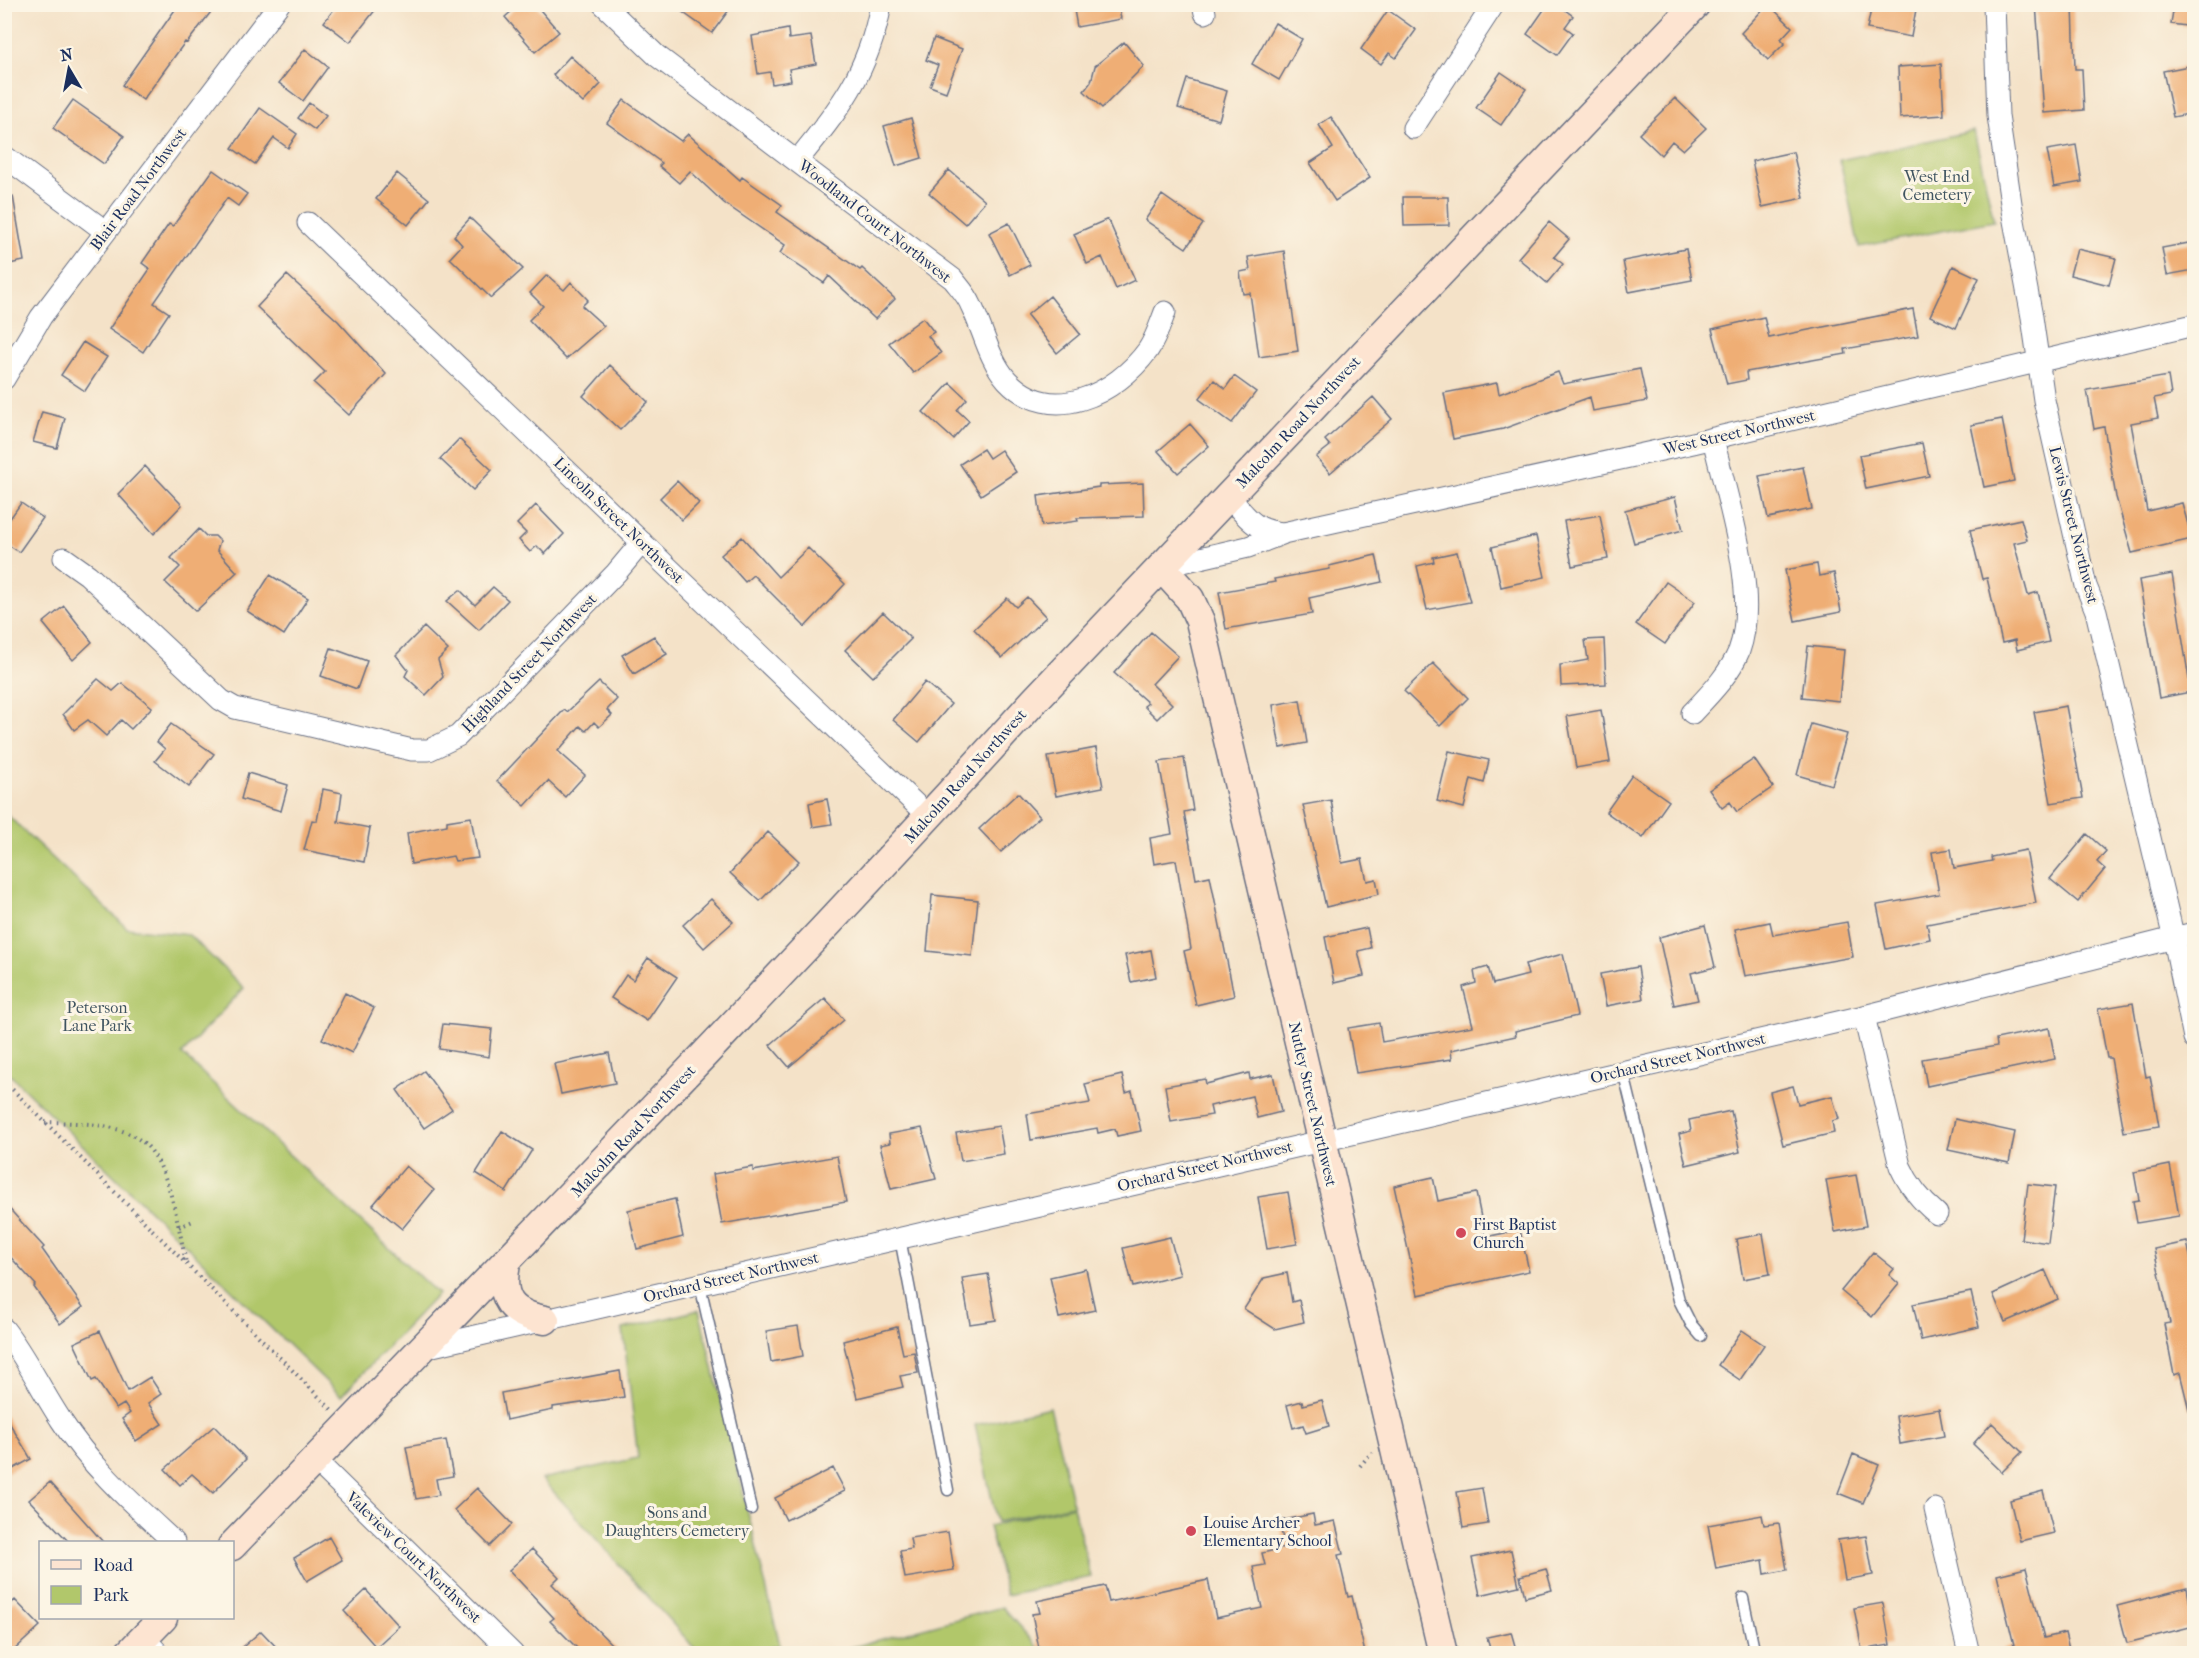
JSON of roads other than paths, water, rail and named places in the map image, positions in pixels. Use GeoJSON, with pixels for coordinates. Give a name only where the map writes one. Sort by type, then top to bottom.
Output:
{"type":"FeatureCollection","features":[{"type":"Feature","properties":{"kind":"main road","name":"Malcolm Road Northwest"},"geometry":{"type":"LineString","coordinates":[[234,1544],[347,1425],[506,1264],[929,817],[1034,701],[1696,4]]}},
{"type":"Feature","properties":{"kind":"main road","name":"Nutley Street Northwest"},"geometry":{"type":"LineString","coordinates":[[1161,567],[1190,599],[1200,621],[1443,1653]]}},
{"type":"Feature","properties":{"kind":"main road"},"geometry":{"type":"LineString","coordinates":[[506,1264],[505,1289],[514,1309],[523,1315],[545,1320]]}},
{"type":"Feature","properties":{"kind":"main road"},"geometry":{"type":"LineString","coordinates":[[144,1648],[162,1619]]}},
{"type":"Feature","properties":{"kind":"street","name":"Blair Road Northwest"},"geometry":{"type":"LineString","coordinates":[[4,379],[41,317],[279,4]]}},
{"type":"Feature","properties":{"kind":"street","name":"Woodland Court Northwest"},"geometry":{"type":"LineString","coordinates":[[603,4],[657,56],[952,279],[971,303],[996,362],[1006,378],[1020,392],[1036,400],[1054,404],[1073,403],[1099,393],[1133,366],[1148,349],[1165,312]]}},
{"type":"Feature","properties":{"kind":"street"},"geometry":{"type":"LineString","coordinates":[[797,161],[854,86],[867,57],[881,4]]}},
{"type":"Feature","properties":{"kind":"street"},"geometry":{"type":"LineString","coordinates":[[1413,128],[1494,4]]}},
{"type":"Feature","properties":{"kind":"street","name":"Lewis Street Northwest"},"geometry":{"type":"LineString","coordinates":[[1994,4],[1998,116],[2032,317],[2036,362],[2086,586],[2096,611],[2184,936],[2194,1038]]}},
{"type":"Feature","properties":{"kind":"street"},"geometry":{"type":"LineString","coordinates":[[4,156],[105,231]]}},
{"type":"Feature","properties":{"kind":"street","name":"Lincoln Street Northwest"},"geometry":{"type":"LineString","coordinates":[[308,223],[929,817]]}},
{"type":"Feature","properties":{"kind":"street","name":"West Street Northwest"},"geometry":{"type":"LineString","coordinates":[[1161,567],[1248,547],[1283,533],[1713,438],[2194,325]]}},
{"type":"Feature","properties":{"kind":"street"},"geometry":{"type":"LineString","coordinates":[[1692,713],[1729,670],[1739,650],[1745,626],[1744,575],[1713,438]]}},
{"type":"Feature","properties":{"kind":"street","name":"West Street Northwest"},"geometry":{"type":"LineString","coordinates":[[1228,496],[1252,522],[1264,531],[1283,533]]}},
{"type":"Feature","properties":{"kind":"street","name":"Highland Street Northwest"},"geometry":{"type":"LineString","coordinates":[[64,558],[88,575],[220,700],[235,708],[412,750],[429,750],[458,736],[616,573],[642,542]]}},
{"type":"Feature","properties":{"kind":"street","name":"Orchard Street Northwest"},"geometry":{"type":"LineString","coordinates":[[424,1348],[1321,1139],[1864,1016],[2184,936]]}},
{"type":"Feature","properties":{"kind":"street"},"geometry":{"type":"LineString","coordinates":[[1864,1016],[1900,1166],[1909,1185],[1922,1202],[1937,1214]]}},
{"type":"Feature","properties":{"kind":"street"},"geometry":{"type":"LineString","coordinates":[[4,1329],[61,1420],[88,1457],[110,1482],[173,1541]]}},
{"type":"Feature","properties":{"kind":"street","name":"Valeview Court Northwest"},"geometry":{"type":"LineString","coordinates":[[315,1460],[513,1653]]}},
{"type":"Feature","properties":{"kind":"street"},"geometry":{"type":"LineString","coordinates":[[1935,1509],[1969,1653]]}},
{"type":"Feature","properties":{"kind":"lane"},"geometry":{"type":"LineString","coordinates":[[1623,1070],[1679,1300],[1691,1324],[1701,1336]]}},
{"type":"Feature","properties":{"kind":"lane"},"geometry":{"type":"LineString","coordinates":[[900,1238],[948,1490]]}},
{"type":"Feature","properties":{"kind":"lane"},"geometry":{"type":"LineString","coordinates":[[700,1285],[751,1509]]}},
{"type":"Feature","properties":{"kind":"lane"},"geometry":{"type":"LineString","coordinates":[[1743,1598],[1755,1653]]}},
{"type":"Feature","properties":{"kind":"place","name":"First Baptist Church"},"geometry":{"type":"Point","coordinates":[1461,1233]}},
{"type":"Feature","properties":{"kind":"place","name":"Louise Archer Elementary School"},"geometry":{"type":"Point","coordinates":[1191,1531]}},
{"type":"Feature","properties":{"kind":"park label","name":"West End Cemetery"},"geometry":{"type":"Point","coordinates":[1937,185]}},
{"type":"Feature","properties":{"kind":"park label","name":"Peterson Lane Park"},"geometry":{"type":"Point","coordinates":[97,1016]}},
{"type":"Feature","properties":{"kind":"park label","name":"Sons and Daughters Cemetery"},"geometry":{"type":"Point","coordinates":[677,1521]}}]}
